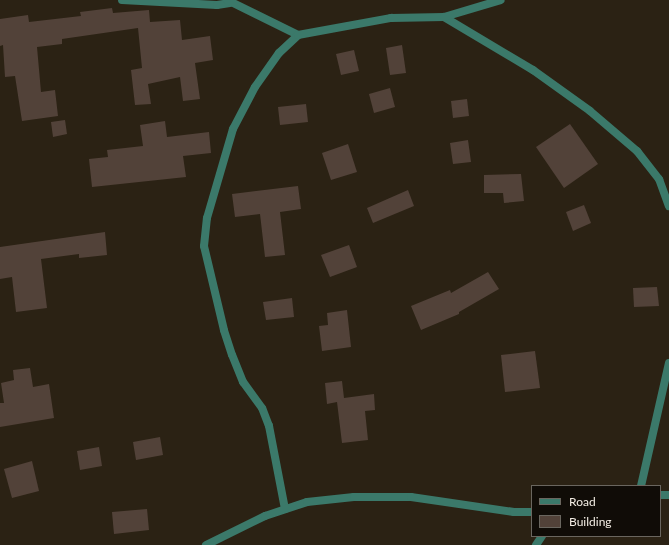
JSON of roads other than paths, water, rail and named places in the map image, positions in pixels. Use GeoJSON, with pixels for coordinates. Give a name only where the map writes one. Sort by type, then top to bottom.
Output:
{"type":"FeatureCollection","features":[{"type":"Feature","properties":{"kind":"street"},"geometry":{"type":"LineString","coordinates":[[122,0],[217,5],[228,2],[298,35]]}},
{"type":"Feature","properties":{"kind":"street"},"geometry":{"type":"LineString","coordinates":[[286,509],[269,426],[262,408],[243,382],[232,355],[224,330],[204,246],[207,218],[233,129],[255,87],[279,53],[298,35],[391,18],[444,17],[501,0]]}},
{"type":"Feature","properties":{"kind":"street"},"geometry":{"type":"LineString","coordinates":[[444,17],[533,70],[590,110],[637,151],[659,179],[669,206]]}},
{"type":"Feature","properties":{"kind":"street"},"geometry":{"type":"LineString","coordinates":[[641,485],[669,363]]}},
{"type":"Feature","properties":{"kind":"street"},"geometry":{"type":"LineString","coordinates":[[206,545],[265,516],[308,502],[338,498],[404,497],[514,512],[531,512]]}}]}
